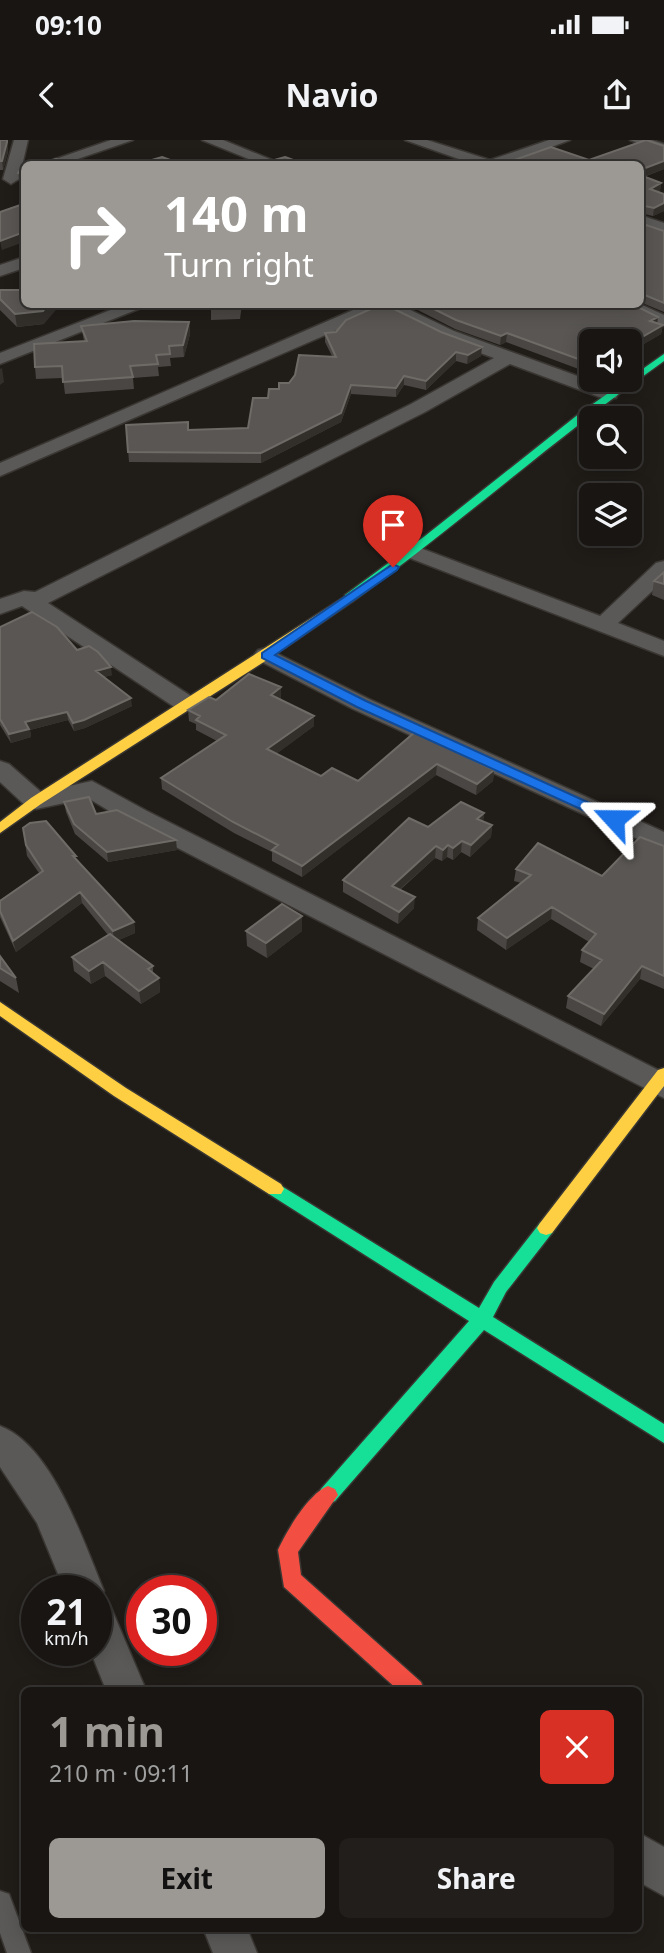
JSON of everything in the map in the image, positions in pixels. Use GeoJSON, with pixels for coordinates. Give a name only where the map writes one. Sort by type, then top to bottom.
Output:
{"type":"FeatureCollection","features":[{"type":"Feature","properties":{"kind":"street"},"geometry":{"type":"LineString","coordinates":[[12,179],[21,140]]}},
{"type":"Feature","properties":{"kind":"street"},"geometry":{"type":"LineString","coordinates":[[59,161],[126,140]]}},
{"type":"Feature","properties":{"kind":"street"},"geometry":{"type":"LineString","coordinates":[[209,140],[266,161]]}},
{"type":"Feature","properties":{"kind":"street"},"geometry":{"type":"LineString","coordinates":[[412,140],[478,161]]}},
{"type":"Feature","properties":{"kind":"street"},"geometry":{"type":"LineString","coordinates":[[502,161],[563,140]]}},
{"type":"Feature","properties":{"kind":"street"},"geometry":{"type":"LineString","coordinates":[[637,140],[664,149]]}},
{"type":"Feature","properties":{"kind":"street"},"geometry":{"type":"LineString","coordinates":[[644,221],[664,228]]}},
{"type":"Feature","properties":{"kind":"street"},"geometry":{"type":"LineString","coordinates":[[0,271],[21,263]]}},
{"type":"Feature","properties":{"kind":"street"},"geometry":{"type":"LineString","coordinates":[[0,359],[133,308]]}},
{"type":"Feature","properties":{"kind":"street"},"geometry":{"type":"LineString","coordinates":[[0,470],[374,308]]}},
{"type":"Feature","properties":{"kind":"street"},"geometry":{"type":"LineString","coordinates":[[392,308],[507,358],[609,394]]}},
{"type":"Feature","properties":{"kind":"street"},"geometry":{"type":"LineString","coordinates":[[633,308],[664,321]]}},
{"type":"Feature","properties":{"kind":"street"},"geometry":{"type":"LineString","coordinates":[[0,607],[24,598],[39,599],[418,408],[507,358]]}},
{"type":"Feature","properties":{"kind":"street"},"geometry":{"type":"LineString","coordinates":[[0,829],[36,801],[266,655],[415,552],[609,394],[662,360]]}},
{"type":"Feature","properties":{"kind":"street"},"geometry":{"type":"LineString","coordinates":[[415,552],[664,649]]}},
{"type":"Feature","properties":{"kind":"street"},"geometry":{"type":"LineString","coordinates":[[603,625],[664,568]]}},
{"type":"Feature","properties":{"kind":"street"},"geometry":{"type":"LineString","coordinates":[[24,598],[188,705]]}},
{"type":"Feature","properties":{"kind":"street"},"geometry":{"type":"LineString","coordinates":[[266,655],[361,704],[664,842]]}},
{"type":"Feature","properties":{"kind":"street"},"geometry":{"type":"LineString","coordinates":[[0,769],[36,801]]}},
{"type":"Feature","properties":{"kind":"street"},"geometry":{"type":"LineString","coordinates":[[36,801],[92,789],[138,817],[661,1082],[500,1287],[482,1320],[309,1517],[288,1550],[291,1580],[410,1687]]}},
{"type":"Feature","properties":{"kind":"street"},"geometry":{"type":"LineString","coordinates":[[0,1008],[120,1092],[664,1434]]}},
{"type":"Feature","properties":{"kind":"street"},"geometry":{"type":"LineString","coordinates":[[0,1442],[26,1466],[51,1508],[78,1575]]}},
{"type":"Feature","properties":{"kind":"street"},"geometry":{"type":"LineString","coordinates":[[112,1656],[125,1687]]}},
{"type":"Feature","properties":{"kind":"street"},"geometry":{"type":"LineString","coordinates":[[642,1857],[664,1874]]}},
{"type":"Feature","properties":{"kind":"street"},"geometry":{"type":"LineString","coordinates":[[227,1932],[235,1953]]}},
{"type":"Feature","properties":{"kind":"lane"},"geometry":{"type":"LineString","coordinates":[[1,1902],[19,1953]]}},
{"type":"Feature","properties":{"kind":"building"},"geometry":{"type":"Polygon","coordinates":[[[0,140],[7,140],[2,161],[0,161],[0,140]]]}},
{"type":"Feature","properties":{"kind":"building"},"geometry":{"type":"Polygon","coordinates":[[[646,140],[664,146],[664,161],[644,168],[644,161],[511,161],[551,147],[589,160],[646,140]]]}},
{"type":"Feature","properties":{"kind":"building"},"geometry":{"type":"Polygon","coordinates":[[[162,157],[173,161],[148,161],[162,157]]]}},
{"type":"Feature","properties":{"kind":"building"},"geometry":{"type":"Polygon","coordinates":[[[285,157],[296,161],[271,161],[285,157]]]}},
{"type":"Feature","properties":{"kind":"building"},"geometry":{"type":"Polygon","coordinates":[[[644,177],[661,183],[650,189],[664,194],[664,203],[654,208],[644,206],[644,177]]]}},
{"type":"Feature","properties":{"kind":"building"},"geometry":{"type":"Polygon","coordinates":[[[21,206],[21,233],[0,241],[0,212],[21,206]]]}},
{"type":"Feature","properties":{"kind":"building"},"geometry":{"type":"Polygon","coordinates":[[[644,224],[664,231],[664,303],[644,295],[644,224]]]}},
{"type":"Feature","properties":{"kind":"building"},"geometry":{"type":"Polygon","coordinates":[[[0,290],[21,290],[21,308],[45,308],[43,311],[15,314],[0,299],[0,290]]]}},
{"type":"Feature","properties":{"kind":"building"},"geometry":{"type":"Polygon","coordinates":[[[373,308],[392,308],[441,332],[482,347],[468,355],[456,352],[426,381],[404,376],[396,388],[351,385],[341,413],[261,453],[128,452],[126,425],[188,422],[188,430],[248,428],[253,398],[268,398],[269,389],[279,389],[279,383],[289,383],[295,375],[299,355],[336,357],[325,333],[336,332],[346,320],[373,308]]]}},
{"type":"Feature","properties":{"kind":"building"},"geometry":{"type":"Polygon","coordinates":[[[432,308],[640,308],[658,317],[650,321],[663,325],[642,337],[642,329],[579,329],[579,359],[507,333],[501,336],[432,308]]]}},
{"type":"Feature","properties":{"kind":"building"},"geometry":{"type":"Polygon","coordinates":[[[134,321],[189,322],[183,345],[169,346],[170,354],[156,355],[158,364],[130,366],[133,377],[63,382],[62,366],[35,367],[34,344],[87,341],[81,326],[134,321]]]}},
{"type":"Feature","properties":{"kind":"building"},"geometry":{"type":"Polygon","coordinates":[[[664,572],[664,584],[654,581],[664,572]]]}},
{"type":"Feature","properties":{"kind":"building"},"geometry":{"type":"Polygon","coordinates":[[[32,612],[57,627],[77,650],[89,646],[98,652],[111,667],[96,671],[131,698],[84,720],[73,723],[67,712],[25,722],[29,729],[9,734],[0,719],[0,627],[32,612]]]}},
{"type":"Feature","properties":{"kind":"building"},"geometry":{"type":"Polygon","coordinates":[[[249,674],[281,687],[271,695],[314,716],[267,749],[321,776],[332,768],[358,781],[415,732],[494,770],[477,784],[437,764],[302,866],[272,850],[278,845],[233,822],[161,778],[226,735],[196,720],[200,716],[188,710],[209,697],[216,700],[249,674]]]}},
{"type":"Feature","properties":{"kind":"building"},"geometry":{"type":"Polygon","coordinates":[[[89,797],[96,814],[117,810],[176,840],[107,852],[74,824],[64,802],[89,797]]]}},
{"type":"Feature","properties":{"kind":"building"},"geometry":{"type":"Polygon","coordinates":[[[461,802],[484,813],[477,819],[492,825],[471,845],[462,841],[453,848],[448,845],[443,850],[436,846],[392,886],[415,897],[399,912],[343,880],[409,818],[428,827],[461,802]]]}},
{"type":"Feature","properties":{"kind":"building"},"geometry":{"type":"Polygon","coordinates":[[[46,821],[76,856],[73,856],[134,922],[113,931],[80,892],[13,941],[0,911],[0,901],[43,871],[26,845],[23,828],[30,823],[46,821]]]}},
{"type":"Feature","properties":{"kind":"building"},"geometry":{"type":"Polygon","coordinates":[[[640,837],[664,846],[664,976],[642,966],[604,1014],[568,996],[602,960],[582,950],[596,934],[552,907],[507,938],[478,918],[531,875],[516,869],[538,843],[602,876],[640,837]]]}},
{"type":"Feature","properties":{"kind":"building"},"geometry":{"type":"Polygon","coordinates":[[[282,904],[302,916],[266,943],[246,931],[282,904]]]}},
{"type":"Feature","properties":{"kind":"building"},"geometry":{"type":"Polygon","coordinates":[[[110,934],[153,966],[148,969],[159,978],[139,991],[103,962],[89,971],[72,957],[110,934]]]}},
{"type":"Feature","properties":{"kind":"building"},"geometry":{"type":"Polygon","coordinates":[[[0,956],[16,978],[0,968],[0,956]]]}},
{"type":"Feature","properties":{"kind":"traffic: fast"},"geometry":{"type":"LineString","coordinates":[[349,598],[429,539],[623,385],[664,357]]}},
{"type":"Feature","properties":{"kind":"traffic: fast"},"geometry":{"type":"LineString","coordinates":[[275,1189],[664,1434]]}},
{"type":"Feature","properties":{"kind":"traffic: fast"},"geometry":{"type":"LineString","coordinates":[[328,1495],[482,1319],[500,1287],[546,1228]]}},
{"type":"Feature","properties":{"kind":"traffic: slow"},"geometry":{"type":"LineString","coordinates":[[0,829],[36,801],[266,655],[349,598]]}},
{"type":"Feature","properties":{"kind":"traffic: slow"},"geometry":{"type":"LineString","coordinates":[[0,1008],[120,1092],[275,1189]]}},
{"type":"Feature","properties":{"kind":"traffic: slow"},"geometry":{"type":"LineString","coordinates":[[546,1228],[664,1074]]}},
{"type":"Feature","properties":{"kind":"traffic: jam"},"geometry":{"type":"LineString","coordinates":[[328,1495],[309,1517],[288,1550],[291,1580],[410,1687]]}},
{"type":"Feature","properties":{"kind":"route"},"geometry":{"type":"LineString","coordinates":[[393,567],[266,655],[361,704],[614,819]]}}]}
